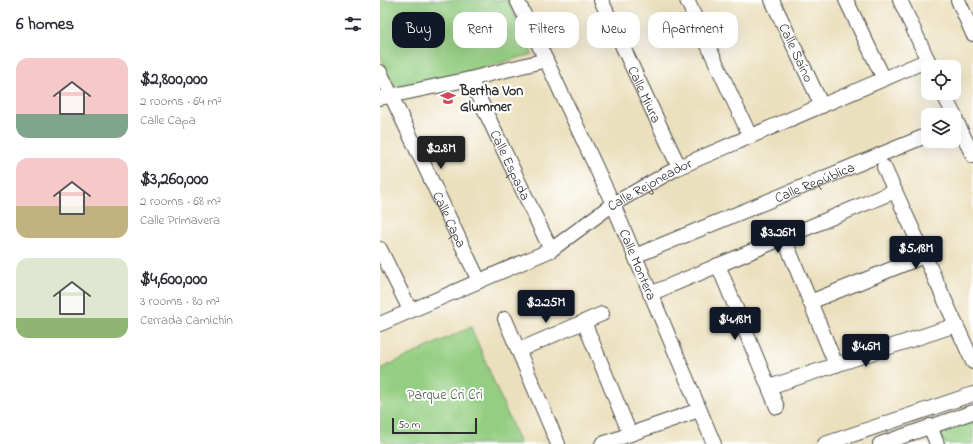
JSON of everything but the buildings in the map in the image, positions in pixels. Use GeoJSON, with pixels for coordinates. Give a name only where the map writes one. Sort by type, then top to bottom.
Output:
{"type":"FeatureCollection","features":[{"type":"Feature","properties":{"kind":"street","name":"Calle Montera"},"geometry":{"type":"LineString","coordinates":[[517,0],[613,204],[714,444]]}},
{"type":"Feature","properties":{"kind":"street","name":"Calle Miura"},"geometry":{"type":"LineString","coordinates":[[601,0],[679,167]]}},
{"type":"Feature","properties":{"kind":"street"},"geometry":{"type":"LineString","coordinates":[[687,0],[750,136]]}},
{"type":"Feature","properties":{"kind":"street","name":"Calle Saíno"},"geometry":{"type":"LineString","coordinates":[[772,0],[822,106]]}},
{"type":"Feature","properties":{"kind":"street"},"geometry":{"type":"LineString","coordinates":[[846,0],[884,79]]}},
{"type":"Feature","properties":{"kind":"street"},"geometry":{"type":"LineString","coordinates":[[900,0],[927,60]]}},
{"type":"Feature","properties":{"kind":"street"},"geometry":{"type":"LineString","coordinates":[[958,0],[973,34]]}},
{"type":"Feature","properties":{"kind":"street"},"geometry":{"type":"LineString","coordinates":[[386,97],[470,79],[546,60]]}},
{"type":"Feature","properties":{"kind":"street","name":"Calle Rejoneador"},"geometry":{"type":"LineString","coordinates":[[380,324],[551,250],[613,204],[679,167],[884,79],[921,67]]}},
{"type":"Feature","properties":{"kind":"street","name":"Calle Capa"},"geometry":{"type":"LineString","coordinates":[[380,72],[386,97],[479,281]]}},
{"type":"Feature","properties":{"kind":"street","name":"Calle Espada"},"geometry":{"type":"LineString","coordinates":[[470,79],[551,250]]}},
{"type":"Feature","properties":{"kind":"street"},"geometry":{"type":"LineString","coordinates":[[961,131],[973,156]]}},
{"type":"Feature","properties":{"kind":"street","name":"Calle República"},"geometry":{"type":"LineString","coordinates":[[635,256],[921,138]]}},
{"type":"Feature","properties":{"kind":"street"},"geometry":{"type":"LineString","coordinates":[[884,167],[973,362]]}},
{"type":"Feature","properties":{"kind":"street"},"geometry":{"type":"LineString","coordinates":[[650,294],[895,191]]}},
{"type":"Feature","properties":{"kind":"street"},"geometry":{"type":"LineString","coordinates":[[784,238],[836,364]]}},
{"type":"Feature","properties":{"kind":"street"},"geometry":{"type":"LineString","coordinates":[[380,250],[410,310]]}},
{"type":"Feature","properties":{"kind":"street"},"geometry":{"type":"LineString","coordinates":[[810,302],[924,256]]}},
{"type":"Feature","properties":{"kind":"street"},"geometry":{"type":"LineString","coordinates":[[718,266],[777,407]]}},
{"type":"Feature","properties":{"kind":"street"},"geometry":{"type":"LineString","coordinates":[[519,350],[602,314]]}},
{"type":"Feature","properties":{"kind":"street"},"geometry":{"type":"LineString","coordinates":[[505,319],[558,444]]}},
{"type":"Feature","properties":{"kind":"street"},"geometry":{"type":"LineString","coordinates":[[584,322],[630,434]]}},
{"type":"Feature","properties":{"kind":"street"},"geometry":{"type":"LineString","coordinates":[[769,387],[956,325]]}},
{"type":"Feature","properties":{"kind":"street"},"geometry":{"type":"LineString","coordinates":[[826,444],[973,394]]}},
{"type":"Feature","properties":{"kind":"street"},"geometry":{"type":"LineString","coordinates":[[602,444],[699,410]]}},
{"type":"Feature","properties":{"kind":"street"},"geometry":{"type":"LineString","coordinates":[[880,444],[973,412]]}},
{"type":"Feature","properties":{"kind":"street"},"geometry":{"type":"LineString","coordinates":[[930,426],[937,444]]}},
{"type":"Feature","properties":{"kind":"green space"},"geometry":{"type":"Polygon","coordinates":[[[380,0],[508,0],[515,16],[515,48],[529,48],[532,54],[467,72],[395,88],[380,55],[380,0]]]}},
{"type":"Feature","properties":{"kind":"green space","name":"Parque Cri Cri"},"geometry":{"type":"Polygon","coordinates":[[[471,327],[520,444],[387,444],[380,438],[380,369],[471,327]]]}},
{"type":"Feature","properties":{"kind":"green space"},"geometry":{"type":"Polygon","coordinates":[[[973,420],[973,444],[944,444],[940,432],[973,420]]]}},
{"type":"Feature","properties":{"kind":"place","name":"Bertha Von Glummer"},"geometry":{"type":"Point","coordinates":[448,98]}}]}
